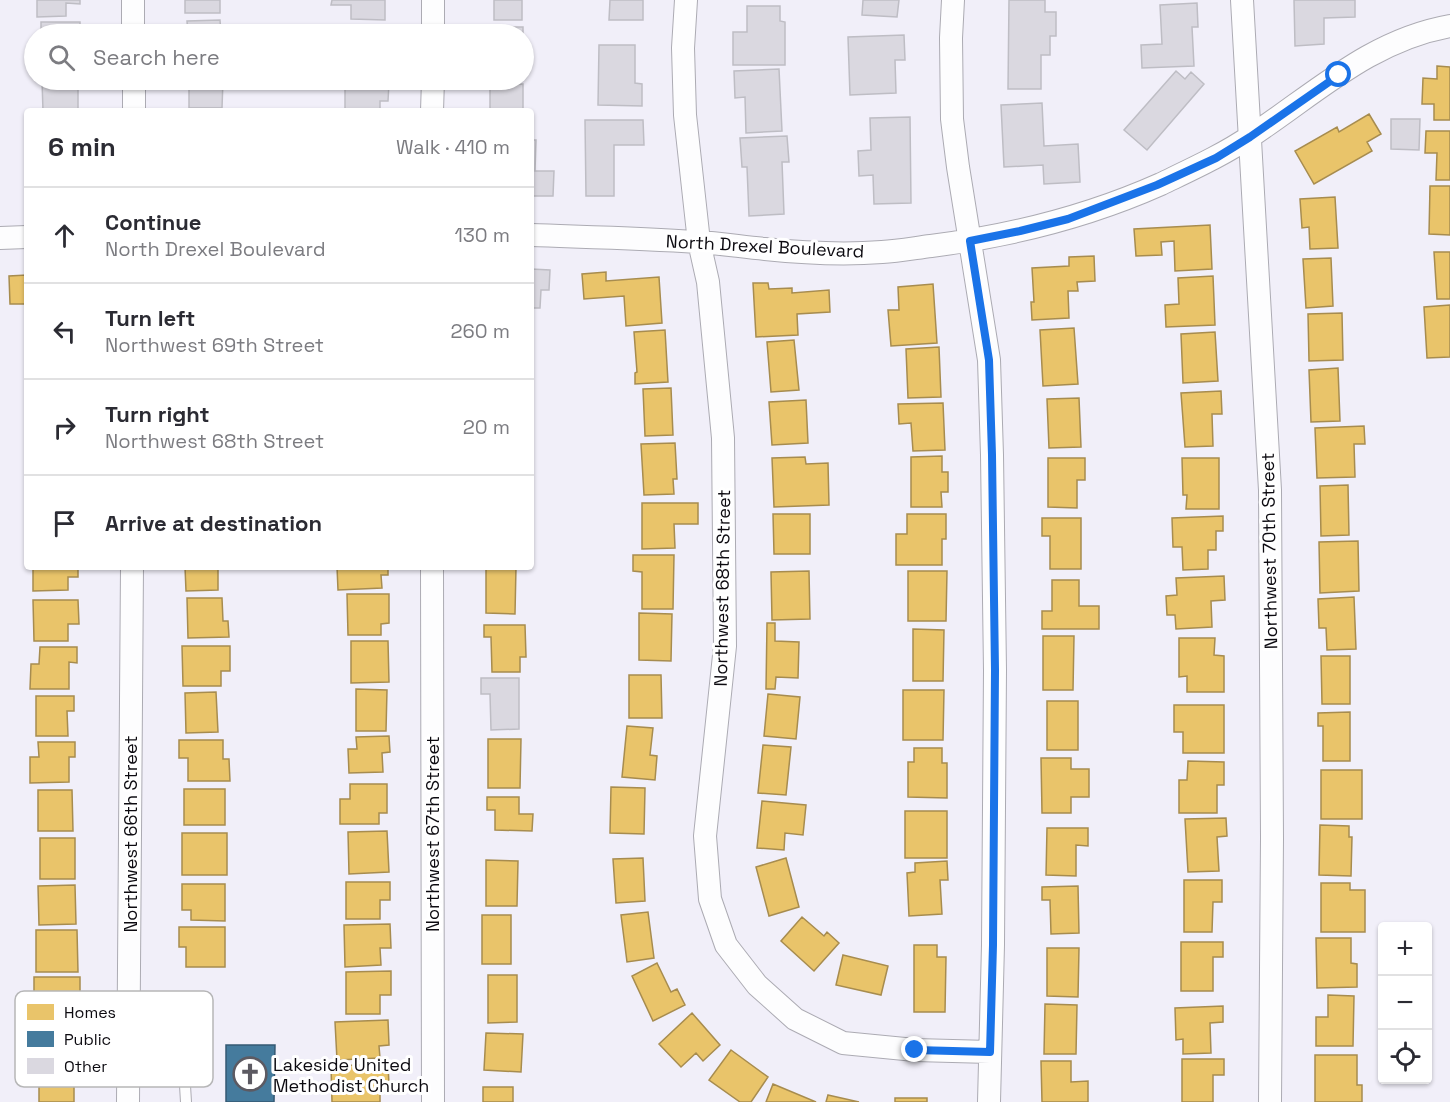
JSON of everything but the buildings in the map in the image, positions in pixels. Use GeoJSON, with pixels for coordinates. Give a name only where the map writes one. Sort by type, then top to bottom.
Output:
{"type":"FeatureCollection","features":[{"type":"Feature","properties":{"kind":"street"},"geometry":{"type":"LineString","coordinates":[[134,0],[134,24]]}},
{"type":"Feature","properties":{"kind":"street"},"geometry":{"type":"LineString","coordinates":[[433,0],[433,24]]}},
{"type":"Feature","properties":{"kind":"street","name":"Northwest 68th Street"},"geometry":{"type":"LineString","coordinates":[[686,0],[683,48],[685,115],[699,242],[708,282],[723,438],[724,646],[705,837],[710,899],[726,945],[757,985],[795,1019],[843,1042],[915,1050],[990,1052]]}},
{"type":"Feature","properties":{"kind":"street"},"geometry":{"type":"LineString","coordinates":[[953,0],[952,119],[989,360],[995,670],[993,945],[988,1102]]}},
{"type":"Feature","properties":{"kind":"street","name":"Northwest 70th Street"},"geometry":{"type":"LineString","coordinates":[[1242,0],[1270,490],[1272,838],[1269,1102]]}},
{"type":"Feature","properties":{"kind":"street","name":"North Drexel Boulevard"},"geometry":{"type":"LineString","coordinates":[[534,235],[699,242],[825,253],[883,252],[970,241],[1020,231],[1079,214],[1157,185],[1216,158],[1371,53],[1401,39],[1450,26]]}},
{"type":"Feature","properties":{"kind":"street"},"geometry":{"type":"LineString","coordinates":[[134,90],[134,108]]}},
{"type":"Feature","properties":{"kind":"street"},"geometry":{"type":"LineString","coordinates":[[432,108],[433,90]]}},
{"type":"Feature","properties":{"kind":"street"},"geometry":{"type":"LineString","coordinates":[[0,238],[24,237]]}},
{"type":"Feature","properties":{"kind":"street","name":"Northwest 66th Street"},"geometry":{"type":"LineString","coordinates":[[129,991],[132,570]]}},
{"type":"Feature","properties":{"kind":"street","name":"Northwest 67th Street"},"geometry":{"type":"LineString","coordinates":[[432,570],[433,1102]]}},
{"type":"Feature","properties":{"kind":"street","name":"Northwest 66th Street"},"geometry":{"type":"LineString","coordinates":[[128,1087],[128,1102]]}},
{"type":"Feature","properties":{"kind":"lane"},"geometry":{"type":"LineString","coordinates":[[185,1087],[186,1102]]}},
{"type":"Feature","properties":{"kind":"place","name":"Lakeside United Methodist Church"},"geometry":{"type":"Point","coordinates":[250,1074]}},
{"type":"Feature","properties":{"kind":"route"},"geometry":{"type":"LineString","coordinates":[[915,1050],[990,1052],[995,670],[992,455],[989,360],[970,241],[1068,219],[1157,185],[1216,158],[1339,75]]}}]}
